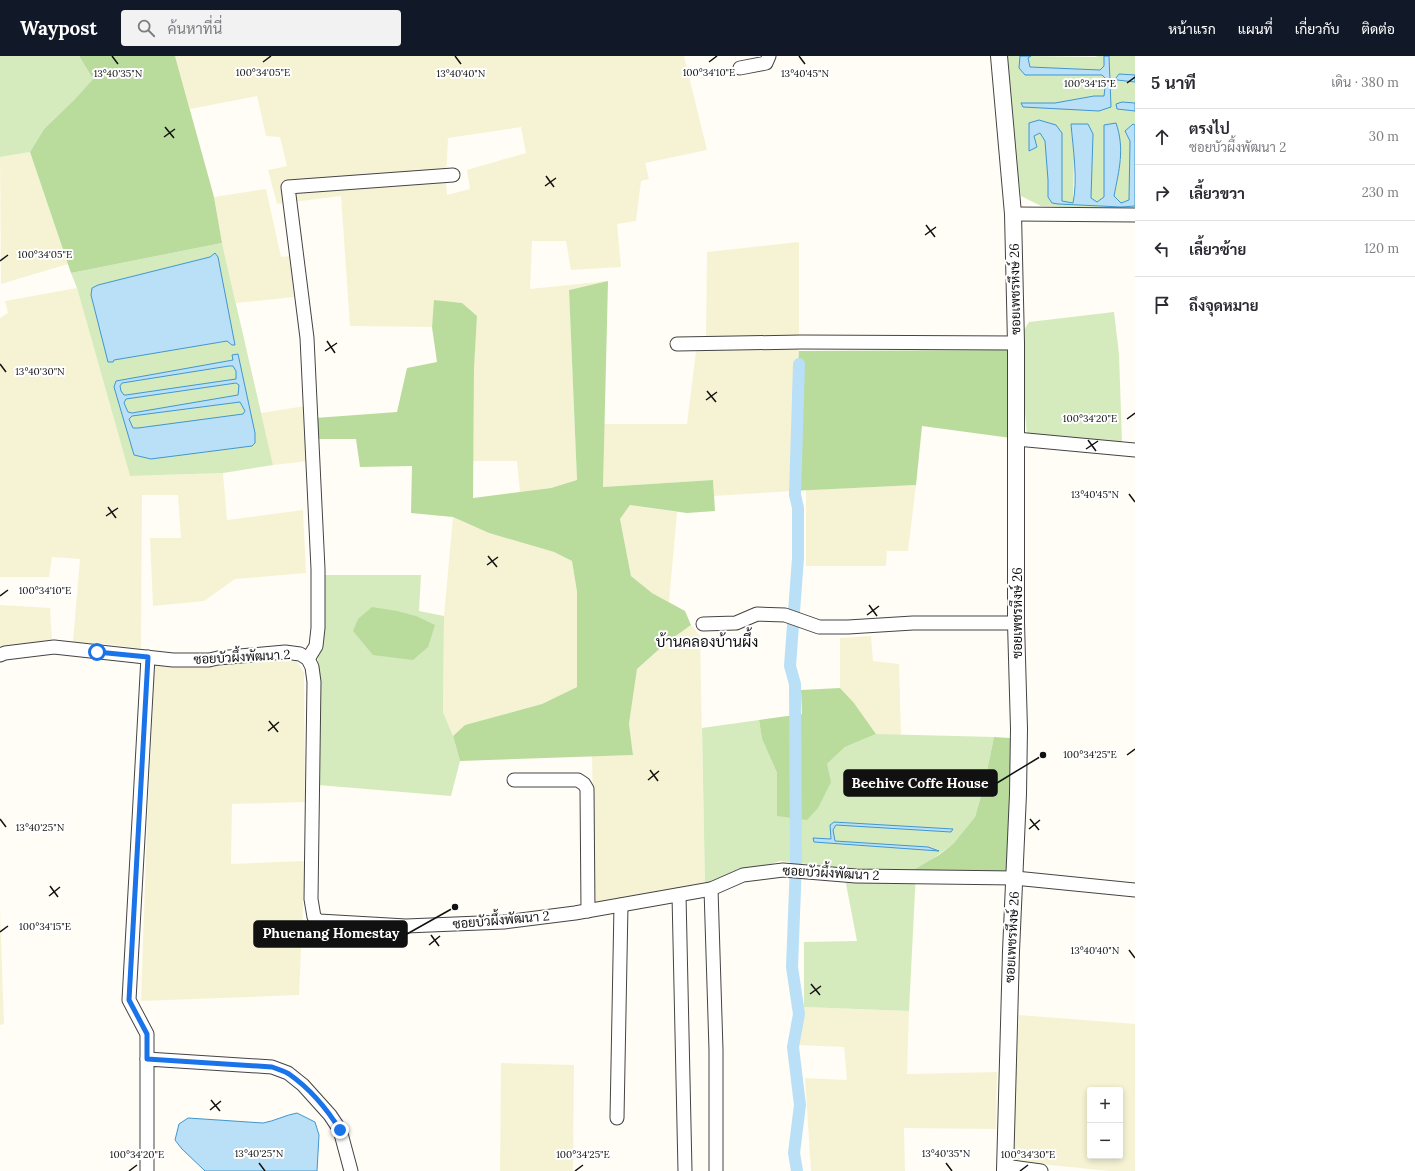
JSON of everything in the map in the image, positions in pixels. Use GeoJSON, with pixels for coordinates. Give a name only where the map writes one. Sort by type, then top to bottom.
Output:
{"type":"FeatureCollection","features":[{"type":"Feature","properties":{"kind":"street"},"geometry":{"type":"LineString","coordinates":[[740,68],[766,63],[769,56]]}},
{"type":"Feature","properties":{"kind":"street","name":"ซอยเพชรหึงษ์ 26"},"geometry":{"type":"LineString","coordinates":[[999,56],[1013,214],[1016,342],[1016,623],[1018,794],[1011,951],[1005,1168]]}},
{"type":"Feature","properties":{"kind":"street"},"geometry":{"type":"LineString","coordinates":[[308,659],[316,646],[318,628],[318,569],[307,338],[288,187],[453,175]]}},
{"type":"Feature","properties":{"kind":"street"},"geometry":{"type":"LineString","coordinates":[[1013,214],[1135,215]]}},
{"type":"Feature","properties":{"kind":"street"},"geometry":{"type":"LineString","coordinates":[[678,344],[801,342],[1016,342]]}},
{"type":"Feature","properties":{"kind":"street"},"geometry":{"type":"LineString","coordinates":[[1016,439],[1135,450]]}},
{"type":"Feature","properties":{"kind":"street"},"geometry":{"type":"LineString","coordinates":[[703,624],[736,624],[757,614],[785,615],[819,627],[848,627],[913,623],[1016,623]]}},
{"type":"Feature","properties":{"kind":"street","name":"ซอยบัวผึ้งพัฒนา 2"},"geometry":{"type":"LineString","coordinates":[[0,655],[5,653],[54,647],[173,660],[209,660],[285,652],[300,654],[308,659],[312,667],[314,682],[311,899],[314,917],[319,921],[406,926],[504,922],[588,911],[679,895],[711,889],[743,876],[783,870],[856,876],[1015,878],[1135,890]]}},
{"type":"Feature","properties":{"kind":"street"},"geometry":{"type":"LineString","coordinates":[[147,1171],[147,1034],[129,1000],[148,657]]}},
{"type":"Feature","properties":{"kind":"street"},"geometry":{"type":"LineString","coordinates":[[514,780],[578,780],[584,784],[587,789],[588,911]]}},
{"type":"Feature","properties":{"kind":"street"},"geometry":{"type":"LineString","coordinates":[[711,889],[716,1050],[716,1171]]}},
{"type":"Feature","properties":{"kind":"street"},"geometry":{"type":"LineString","coordinates":[[679,895],[685,1171]]}},
{"type":"Feature","properties":{"kind":"street"},"geometry":{"type":"LineString","coordinates":[[617,1118],[621,905]]}},
{"type":"Feature","properties":{"kind":"street"},"geometry":{"type":"LineString","coordinates":[[147,1059],[272,1067],[288,1073],[303,1085],[330,1115],[340,1130],[351,1171]]}},
{"type":"Feature","properties":{"kind":"street"},"geometry":{"type":"LineString","coordinates":[[1005,1168],[1040,1171]]}},
{"type":"Feature","properties":{"kind":"shaded area"},"geometry":{"type":"Polygon","coordinates":[[[175,56],[684,56],[707,150],[645,163],[649,179],[641,181],[636,221],[617,224],[621,267],[571,270],[566,241],[532,241],[530,289],[608,281],[569,290],[577,480],[551,488],[520,492],[517,461],[473,461],[474,369],[477,316],[435,300],[432,327],[350,326],[341,196],[277,204],[268,170],[287,166],[280,137],[266,136],[257,96],[190,109],[175,56]],[[521,127],[448,138],[446,182],[447,195],[470,189],[467,170],[526,153],[521,127]]]}},
{"type":"Feature","properties":{"kind":"shaded area"},"geometry":{"type":"Polygon","coordinates":[[[30,152],[68,264],[1,284],[0,157],[30,152]]]}},
{"type":"Feature","properties":{"kind":"shaded area"},"geometry":{"type":"Polygon","coordinates":[[[266,189],[281,257],[290,256],[294,297],[236,303],[222,243],[214,197],[266,189]]]}},
{"type":"Feature","properties":{"kind":"shaded area"},"geometry":{"type":"Polygon","coordinates":[[[799,242],[799,351],[791,491],[714,496],[713,480],[603,487],[604,424],[687,424],[696,351],[706,339],[707,252],[799,242]]]}},
{"type":"Feature","properties":{"kind":"shaded area"},"geometry":{"type":"Polygon","coordinates":[[[77,288],[130,476],[223,473],[227,520],[303,510],[306,573],[235,579],[204,601],[153,606],[150,538],[181,538],[178,495],[142,495],[141,649],[107,644],[73,642],[80,559],[52,557],[49,577],[0,577],[0,318],[8,313],[5,301],[77,288]]]}},
{"type":"Feature","properties":{"kind":"shaded area"},"geometry":{"type":"Polygon","coordinates":[[[305,406],[308,461],[273,465],[261,413],[305,406]]]}},
{"type":"Feature","properties":{"kind":"shaded area"},"geometry":{"type":"Polygon","coordinates":[[[916,485],[908,551],[887,551],[886,566],[806,566],[806,490],[916,485]]]}},
{"type":"Feature","properties":{"kind":"shaded area"},"geometry":{"type":"Polygon","coordinates":[[[630,505],[677,512],[669,602],[652,593],[631,576],[620,519],[630,505]]]}},
{"type":"Feature","properties":{"kind":"shaded area"},"geometry":{"type":"Polygon","coordinates":[[[453,517],[489,533],[554,552],[572,561],[577,592],[577,687],[542,704],[465,725],[453,736],[443,712],[444,616],[453,517]]]}},
{"type":"Feature","properties":{"kind":"shaded area"},"geometry":{"type":"Polygon","coordinates":[[[0,605],[50,608],[52,642],[0,653],[0,605]]]}},
{"type":"Feature","properties":{"kind":"shaded area"},"geometry":{"type":"Polygon","coordinates":[[[691,625],[700,636],[705,885],[595,905],[592,756],[633,755],[629,724],[637,669],[666,643],[691,625]]]}},
{"type":"Feature","properties":{"kind":"shaded area"},"geometry":{"type":"Polygon","coordinates":[[[871,636],[873,661],[899,664],[901,736],[876,734],[854,703],[840,688],[840,638],[871,636]]]}},
{"type":"Feature","properties":{"kind":"shaded area"},"geometry":{"type":"Polygon","coordinates":[[[297,661],[304,673],[305,802],[232,804],[231,864],[305,861],[299,995],[141,1001],[147,827],[155,663],[297,661]]]}},
{"type":"Feature","properties":{"kind":"shaded area"},"geometry":{"type":"Polygon","coordinates":[[[0,908],[4,1024],[0,1025],[0,908]]]}},
{"type":"Feature","properties":{"kind":"shaded area"},"geometry":{"type":"Polygon","coordinates":[[[804,1007],[909,1011],[907,1074],[997,1072],[996,1129],[904,1128],[905,1171],[811,1171],[805,1078],[847,1080],[844,1047],[799,1045],[804,1007]]]}},
{"type":"Feature","properties":{"kind":"shaded area"},"geometry":{"type":"Polygon","coordinates":[[[1019,1015],[1135,1024],[1135,1171],[1109,1171],[1011,1161],[1019,1015]]]}},
{"type":"Feature","properties":{"kind":"shaded area"},"geometry":{"type":"Polygon","coordinates":[[[501,1063],[574,1065],[573,1171],[500,1171],[501,1063]]]}},
{"type":"Feature","properties":{"kind":"green space"},"geometry":{"type":"Polygon","coordinates":[[[0,56],[79,56],[93,79],[44,129],[30,152],[0,157],[0,56]]]}},
{"type":"Feature","properties":{"kind":"green space"},"geometry":{"type":"Polygon","coordinates":[[[79,56],[175,56],[214,197],[222,243],[71,273],[30,152],[44,129],[93,79],[79,56]]]}},
{"type":"Feature","properties":{"kind":"green space"},"geometry":{"type":"Polygon","coordinates":[[[1001,56],[1020,56],[1019,68],[1025,75],[1102,75],[1106,79],[1104,96],[1094,96],[1055,103],[1022,103],[1111,107],[1109,56],[1135,56],[1135,75],[1119,74],[1117,80],[1135,82],[1135,103],[1122,102],[1117,109],[1135,111],[1135,125],[1133,124],[1125,131],[1130,141],[1129,200],[1121,203],[1114,196],[1121,158],[1104,181],[1104,197],[1097,202],[1091,198],[1093,134],[1071,124],[1074,157],[1073,203],[1062,201],[1062,133],[1039,120],[1034,136],[1040,133],[1045,141],[1048,197],[1058,204],[1121,207],[1135,206],[1135,210],[1041,206],[1021,196],[1001,56]]]}},
{"type":"Feature","properties":{"kind":"green space"},"geometry":{"type":"Polygon","coordinates":[[[1031,56],[1104,56],[1104,66],[1100,70],[1030,67],[1028,58],[1031,56]]]}},
{"type":"Feature","properties":{"kind":"green space"},"geometry":{"type":"Polygon","coordinates":[[[222,243],[273,465],[223,473],[130,476],[77,288],[71,273],[222,243]],[[215,253],[210,257],[98,285],[93,288],[91,296],[108,361],[228,341],[232,345],[215,253]],[[237,354],[233,360],[116,381],[114,387],[134,455],[151,459],[252,446],[255,433],[237,354]]]}},
{"type":"Feature","properties":{"kind":"green space"},"geometry":{"type":"Polygon","coordinates":[[[608,281],[603,487],[713,480],[715,511],[687,513],[630,505],[620,519],[631,576],[652,593],[685,611],[691,625],[666,643],[637,669],[629,724],[633,755],[460,761],[453,736],[465,725],[542,704],[577,687],[577,592],[572,561],[554,552],[489,533],[453,517],[411,513],[412,466],[360,467],[356,439],[317,439],[315,418],[397,412],[407,368],[437,362],[432,327],[434,300],[462,303],[477,316],[474,369],[473,498],[551,488],[577,480],[569,290],[608,281]]]}},
{"type":"Feature","properties":{"kind":"green space"},"geometry":{"type":"Polygon","coordinates":[[[1114,312],[1119,354],[1122,443],[1027,435],[1025,413],[1024,330],[1029,322],[1114,312]]]}},
{"type":"Feature","properties":{"kind":"green space"},"geometry":{"type":"Polygon","coordinates":[[[1010,350],[1011,438],[922,426],[916,485],[791,491],[799,351],[1010,350]]]}},
{"type":"Feature","properties":{"kind":"green space"},"geometry":{"type":"Polygon","coordinates":[[[233,366],[236,371],[237,379],[126,395],[124,395],[121,391],[121,383],[233,366]]]}},
{"type":"Feature","properties":{"kind":"green space"},"geometry":{"type":"Polygon","coordinates":[[[237,383],[239,385],[239,395],[132,413],[128,412],[124,403],[126,399],[237,383]]]}},
{"type":"Feature","properties":{"kind":"green space"},"geometry":{"type":"Polygon","coordinates":[[[240,402],[245,411],[244,414],[138,428],[133,428],[128,419],[132,416],[240,402]]]}},
{"type":"Feature","properties":{"kind":"green space"},"geometry":{"type":"Polygon","coordinates":[[[324,575],[421,575],[419,611],[444,616],[443,712],[453,736],[460,761],[451,796],[318,785],[317,667],[324,575]]]}},
{"type":"Feature","properties":{"kind":"green space"},"geometry":{"type":"Polygon","coordinates":[[[372,607],[416,616],[435,625],[428,647],[413,660],[373,655],[353,631],[358,619],[372,607]]]}},
{"type":"Feature","properties":{"kind":"green space"},"geometry":{"type":"Polygon","coordinates":[[[840,688],[854,703],[876,734],[845,747],[827,764],[831,782],[818,808],[807,820],[777,816],[777,773],[762,739],[759,720],[802,714],[801,690],[840,688]]]}},
{"type":"Feature","properties":{"kind":"green space"},"geometry":{"type":"Polygon","coordinates":[[[759,720],[762,739],[777,773],[777,816],[845,747],[876,734],[994,737],[984,785],[975,817],[953,844],[916,871],[909,1011],[804,1007],[804,942],[857,941],[843,868],[780,861],[705,885],[702,728],[759,720]],[[834,822],[830,825],[831,839],[814,838],[815,842],[928,847],[834,841],[832,830],[836,825],[951,832],[953,829],[834,822]]]}},
{"type":"Feature","properties":{"kind":"green space"},"geometry":{"type":"Polygon","coordinates":[[[994,737],[1010,738],[1010,867],[1008,873],[912,871],[939,855],[953,844],[975,817],[984,785],[994,737]]]}},
{"type":"Feature","properties":{"kind":"water"},"geometry":{"type":"Polygon","coordinates":[[[1020,56],[1031,56],[1028,58],[1030,67],[1100,70],[1104,66],[1104,56],[1109,56],[1111,107],[1099,111],[1023,107],[1021,103],[1055,103],[1094,96],[1104,96],[1106,79],[1102,75],[1025,75],[1019,68],[1020,56]]]}},
{"type":"Feature","properties":{"kind":"water"},"geometry":{"type":"Polygon","coordinates":[[[1119,74],[1135,75],[1135,82],[1117,80],[1116,78],[1119,74]]]}},
{"type":"Feature","properties":{"kind":"water"},"geometry":{"type":"Polygon","coordinates":[[[1122,102],[1135,103],[1135,111],[1117,109],[1116,104],[1122,102]]]}},
{"type":"Feature","properties":{"kind":"water"},"geometry":{"type":"Polygon","coordinates":[[[1039,120],[1056,125],[1062,133],[1062,201],[1073,203],[1075,174],[1071,124],[1088,124],[1093,134],[1091,198],[1097,202],[1104,197],[1104,125],[1116,123],[1121,151],[1114,196],[1121,203],[1129,200],[1130,141],[1125,131],[1133,124],[1135,125],[1135,206],[1121,207],[1052,203],[1048,197],[1045,141],[1040,133],[1034,136],[1037,147],[1029,151],[1029,123],[1039,120]]]}},
{"type":"Feature","properties":{"kind":"water"},"geometry":{"type":"Polygon","coordinates":[[[215,253],[218,257],[235,345],[232,345],[227,341],[108,362],[91,295],[92,288],[98,285],[210,257],[215,253]]]}},
{"type":"Feature","properties":{"kind":"water"},"geometry":{"type":"Polygon","coordinates":[[[238,354],[255,433],[255,443],[252,446],[151,459],[134,455],[114,387],[116,381],[233,360],[232,355],[238,354]],[[233,366],[122,383],[120,386],[121,391],[124,395],[126,395],[236,379],[236,371],[233,366]],[[236,383],[126,399],[124,403],[128,412],[132,413],[238,395],[239,385],[236,383]],[[240,402],[132,416],[129,419],[133,428],[138,428],[243,414],[245,411],[240,402]]]}},
{"type":"Feature","properties":{"kind":"water"},"geometry":{"type":"Polygon","coordinates":[[[834,822],[953,829],[951,832],[836,825],[833,830],[835,841],[928,847],[939,851],[814,842],[813,838],[831,839],[830,825],[834,822]]]}},
{"type":"Feature","properties":{"kind":"water"},"geometry":{"type":"Polygon","coordinates":[[[297,1113],[315,1122],[319,1135],[317,1171],[205,1171],[182,1149],[175,1140],[179,1124],[188,1118],[263,1123],[297,1113]]]}},
{"type":"Feature","properties":{"kind":"waterway"},"geometry":{"type":"LineString","coordinates":[[797,1171],[794,1153],[800,1105],[793,1047],[799,1014],[792,967],[796,863],[795,684],[790,666],[798,558],[798,508],[795,495],[799,364]]}},
{"type":"Feature","properties":{"kind":"place","name":"Beehive Coffe House"},"geometry":{"type":"Point","coordinates":[1043,755]}},
{"type":"Feature","properties":{"kind":"place","name":"Phuenang Homestay"},"geometry":{"type":"Point","coordinates":[455,907]}},
{"type":"Feature","properties":{"kind":"district","name":"บ้านคลองบ้านผึ้ง"},"geometry":{"type":"Point","coordinates":[707,641]}},
{"type":"Feature","properties":{"kind":"route"},"geometry":{"type":"LineString","coordinates":[[97,652],[148,657],[129,1000],[147,1034],[147,1059],[272,1067],[288,1073],[303,1085],[330,1115],[340,1130]]}}]}
